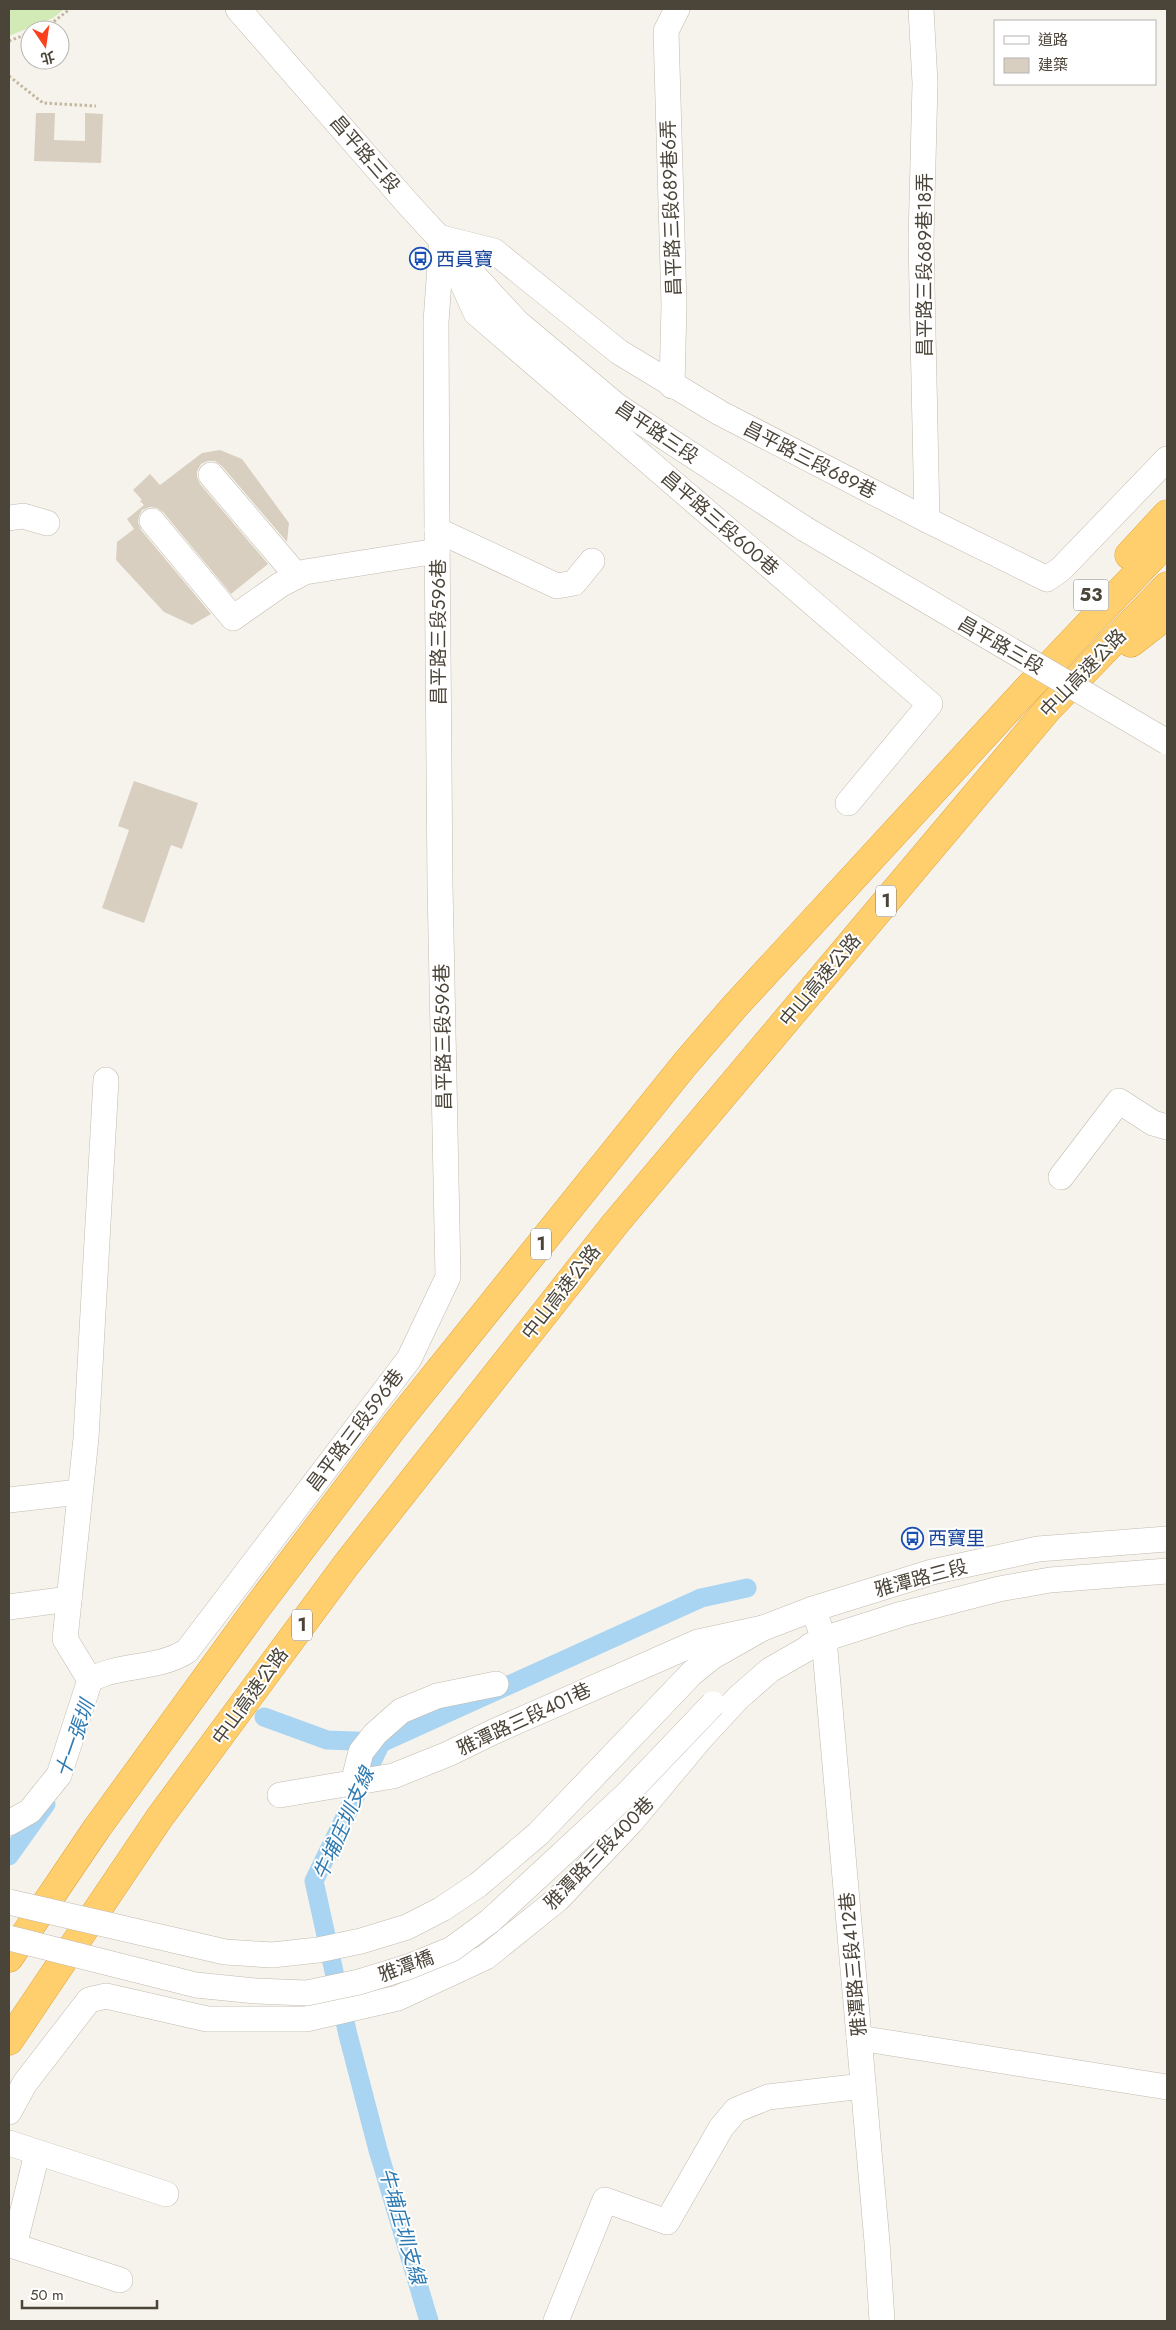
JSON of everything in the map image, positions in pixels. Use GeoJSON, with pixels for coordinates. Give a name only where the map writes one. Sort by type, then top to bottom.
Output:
{"type":"FeatureCollection","features":[{"type":"Feature","properties":{"kind":"highway","name":"53"},"geometry":{"type":"LineString","coordinates":[[1029,687],[1090,596],[1167,514]]}},
{"type":"Feature","properties":{"kind":"highway","name":"中山高速公路"},"geometry":{"type":"LineString","coordinates":[[9,1958],[98,1828],[256,1609],[426,1386],[685,1064],[736,1005],[1029,687],[1167,542]]}},
{"type":"Feature","properties":{"kind":"highway","name":"中山高速公路"},"geometry":{"type":"LineString","coordinates":[[9,2041],[160,1817],[352,1558],[614,1224],[1048,709],[1167,586]]}},
{"type":"Feature","properties":{"kind":"highway"},"geometry":{"type":"LineString","coordinates":[[1048,709],[1167,615]]}},
{"type":"Feature","properties":{"kind":"street","name":"昌平路三段"},"geometry":{"type":"LineString","coordinates":[[238,9],[409,205],[442,238],[517,322],[617,406],[805,530],[1167,742]]}},
{"type":"Feature","properties":{"kind":"street","name":"昌平路三段689巷6弄"},"geometry":{"type":"LineString","coordinates":[[672,386],[674,305],[666,20],[676,9]]}},
{"type":"Feature","properties":{"kind":"street","name":"昌平路三段689巷18弄"},"geometry":{"type":"LineString","coordinates":[[921,9],[925,82],[921,240],[927,520]]}},
{"type":"Feature","properties":{"kind":"street","name":"昌平路三段689巷"},"geometry":{"type":"LineString","coordinates":[[442,238],[494,251],[619,352],[672,386],[720,413],[927,520],[1047,579],[1061,569],[1167,460]]}},
{"type":"Feature","properties":{"kind":"street","name":"昌平路三段596巷"},"geometry":{"type":"LineString","coordinates":[[90,1680],[103,1673],[172,1660],[187,1651],[409,1359],[448,1277],[440,885],[437,540],[436,322],[442,238]]}},
{"type":"Feature","properties":{"kind":"street","name":"昌平路三段600巷"},"geometry":{"type":"LineString","coordinates":[[442,238],[476,313],[930,704],[848,803]]}},
{"type":"Feature","properties":{"kind":"street"},"geometry":{"type":"LineString","coordinates":[[211,475],[297,576]]}},
{"type":"Feature","properties":{"kind":"street"},"geometry":{"type":"LineString","coordinates":[[9,518],[23,516],[47,523]]}},
{"type":"Feature","properties":{"kind":"street"},"geometry":{"type":"LineString","coordinates":[[152,522],[233,618],[280,585],[305,572],[437,540],[558,586],[574,583],[592,561]]}},
{"type":"Feature","properties":{"kind":"street"},"geometry":{"type":"LineString","coordinates":[[9,1823],[30,1811],[59,1775],[90,1680],[65,1639],[86,1429],[106,1080]]}},
{"type":"Feature","properties":{"kind":"street"},"geometry":{"type":"LineString","coordinates":[[1061,1177],[1118,1101],[1153,1123],[1167,1127]]}},
{"type":"Feature","properties":{"kind":"street"},"geometry":{"type":"LineString","coordinates":[[9,1500],[79,1492]]}},
{"type":"Feature","properties":{"kind":"street","name":"雅潭路三段"},"geometry":{"type":"LineString","coordinates":[[692,1673],[726,1648],[763,1628],[813,1609],[932,1572],[1038,1549],[1167,1539]]}},
{"type":"Feature","properties":{"kind":"street","name":"雅潭路三段"},"geometry":{"type":"LineString","coordinates":[[713,1704],[743,1680],[824,1639],[902,1614],[999,1589],[1050,1580],[1167,1571]]}},
{"type":"Feature","properties":{"kind":"street"},"geometry":{"type":"LineString","coordinates":[[9,1607],[69,1599]]}},
{"type":"Feature","properties":{"kind":"street","name":"雅潭路三段412巷"},"geometry":{"type":"LineString","coordinates":[[813,1609],[824,1639],[877,2242],[882,2321]]}},
{"type":"Feature","properties":{"kind":"street","name":"雅潭路三段401巷"},"geometry":{"type":"LineString","coordinates":[[280,1795],[393,1776],[448,1754],[493,1732],[698,1642],[763,1628]]}},
{"type":"Feature","properties":{"kind":"street","name":"雅潭路三段400巷"},"geometry":{"type":"LineString","coordinates":[[9,2112],[25,2083],[89,2000],[106,1996],[207,2019],[306,2019],[398,1998],[486,1956],[558,1899],[632,1822],[701,1738],[738,1698],[770,1670],[824,1639]]}},
{"type":"Feature","properties":{"kind":"street","name":"雅潭橋"},"geometry":{"type":"LineString","coordinates":[[9,1902],[225,1952],[272,1955],[318,1950],[361,1941],[407,1927],[442,1909],[478,1885],[538,1834],[692,1673]]}},
{"type":"Feature","properties":{"kind":"street"},"geometry":{"type":"LineString","coordinates":[[356,1783],[362,1752],[375,1734],[401,1711],[438,1696],[496,1684]]}},
{"type":"Feature","properties":{"kind":"street","name":"雅潭橋"},"geometry":{"type":"LineString","coordinates":[[9,1938],[196,1985],[256,1991],[307,1992],[359,1982],[408,1967],[452,1949],[490,1921],[626,1795],[713,1704]]}},
{"type":"Feature","properties":{"kind":"street"},"geometry":{"type":"LineString","coordinates":[[859,2038],[1167,2087]]}},
{"type":"Feature","properties":{"kind":"street"},"geometry":{"type":"LineString","coordinates":[[556,2321],[605,2200],[667,2222],[721,2128],[736,2110],[768,2097],[863,2086]]}},
{"type":"Feature","properties":{"kind":"street"},"geometry":{"type":"LineString","coordinates":[[9,2144],[166,2194]]}},
{"type":"Feature","properties":{"kind":"street"},"geometry":{"type":"LineString","coordinates":[[37,2154],[14,2246],[120,2280]]}},
{"type":"Feature","properties":{"kind":"path"},"geometry":{"type":"LineString","coordinates":[[56,20],[70,9]]}},
{"type":"Feature","properties":{"kind":"path"},"geometry":{"type":"LineString","coordinates":[[9,76],[43,103],[96,106]]}},
{"type":"Feature","properties":{"kind":"green space"},"geometry":{"type":"Polygon","coordinates":[[[9,9],[64,9],[48,20],[20,20],[20,32],[9,36],[9,9]]]}},
{"type":"Feature","properties":{"kind":"building"},"geometry":{"type":"Polygon","coordinates":[[[36,113],[55,113],[54,140],[85,141],[85,113],[103,114],[101,163],[34,161],[36,113]]]}},
{"type":"Feature","properties":{"kind":"building"},"geometry":{"type":"Polygon","coordinates":[[[220,450],[242,459],[289,523],[287,542],[222,466],[215,461],[201,464],[197,471],[200,484],[268,564],[231,594],[163,512],[157,508],[150,507],[142,510],[138,523],[141,530],[211,614],[192,625],[164,612],[116,560],[117,542],[134,529],[127,519],[144,505],[133,490],[150,474],[160,485],[202,453],[220,450]]]}},
{"type":"Feature","properties":{"kind":"building"},"geometry":{"type":"Polygon","coordinates":[[[134,781],[198,803],[182,849],[171,845],[144,923],[102,908],[129,830],[118,826],[134,781]]]}},
{"type":"Feature","properties":{"kind":"waterway","name":"牛埔庄圳支線"},"geometry":{"type":"LineString","coordinates":[[429,2321],[378,2150],[348,2035],[314,1881],[381,1743],[701,1598],[747,1588]]}},
{"type":"Feature","properties":{"kind":"waterway","name":"十一張圳"},"geometry":{"type":"LineString","coordinates":[[264,1717],[327,1740],[379,1742]]}},
{"type":"Feature","properties":{"kind":"waterway","name":"十一張圳"},"geometry":{"type":"LineString","coordinates":[[9,1856],[46,1804]]}},
{"type":"Feature","properties":{"kind":"place","name":"西員寶"},"geometry":{"type":"Point","coordinates":[420,259]}},
{"type":"Feature","properties":{"kind":"place","name":"西寶里"},"geometry":{"type":"Point","coordinates":[912,1538]}}]}
